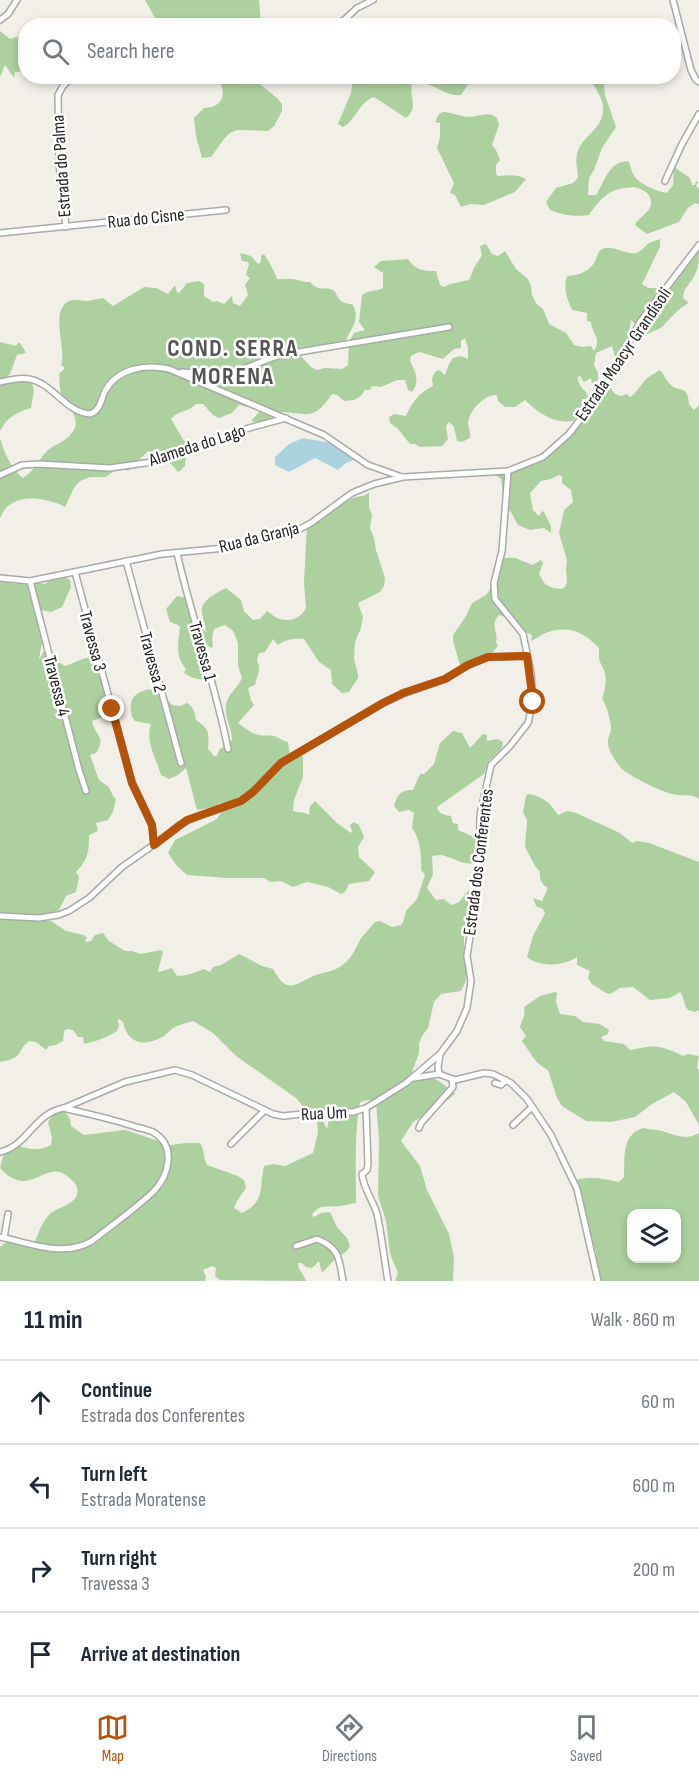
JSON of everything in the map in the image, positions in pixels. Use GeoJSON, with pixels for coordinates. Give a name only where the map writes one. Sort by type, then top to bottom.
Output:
{"type":"FeatureCollection","features":[{"type":"Feature","properties":{"kind":"street"},"geometry":{"type":"LineString","coordinates":[[0,20],[8,14],[17,0]]}},
{"type":"Feature","properties":{"kind":"street"},"geometry":{"type":"LineString","coordinates":[[346,18],[357,8],[373,0]]}},
{"type":"Feature","properties":{"kind":"street"},"geometry":{"type":"LineString","coordinates":[[673,0],[678,18]]}},
{"type":"Feature","properties":{"kind":"street"},"geometry":{"type":"LineString","coordinates":[[681,29],[692,70],[699,82]]}},
{"type":"Feature","properties":{"kind":"street","name":"Estrada do Palma"},"geometry":{"type":"LineString","coordinates":[[65,84],[58,95],[59,163],[66,226]]}},
{"type":"Feature","properties":{"kind":"street"},"geometry":{"type":"LineString","coordinates":[[665,181],[699,114]]}},
{"type":"Feature","properties":{"kind":"street","name":"Rua do Cisne"},"geometry":{"type":"LineString","coordinates":[[0,233],[226,210]]}},
{"type":"Feature","properties":{"kind":"street","name":"Estrada Moacyr Grandisoli"},"geometry":{"type":"LineString","coordinates":[[508,471],[543,457],[569,434],[608,383],[640,322],[699,245]]}},
{"type":"Feature","properties":{"kind":"street"},"geometry":{"type":"LineString","coordinates":[[177,372],[230,373],[280,356],[448,327]]}},
{"type":"Feature","properties":{"kind":"street"},"geometry":{"type":"LineString","coordinates":[[0,382],[20,378],[33,380],[51,390],[77,411],[90,414],[98,409],[109,385],[121,374],[147,366],[157,366],[177,372],[333,439],[368,465],[403,477]]}},
{"type":"Feature","properties":{"kind":"street","name":"Alameda do Lago"},"geometry":{"type":"LineString","coordinates":[[0,475],[22,465],[110,468],[159,461],[249,428],[286,418]]}},
{"type":"Feature","properties":{"kind":"street","name":"Rua da Granja"},"geometry":{"type":"LineString","coordinates":[[0,578],[30,581],[126,561],[225,548],[298,530],[362,488],[403,477],[508,471]]}},
{"type":"Feature","properties":{"kind":"street","name":"Estrada dos Conferentes"},"geometry":{"type":"LineString","coordinates":[[412,1078],[440,1054],[457,1031],[467,1008],[471,981],[467,956],[480,871],[480,815],[491,765],[528,723],[533,702],[523,634],[495,599],[494,583],[502,551],[508,471]]}},
{"type":"Feature","properties":{"kind":"street","name":"Travessa 1"},"geometry":{"type":"LineString","coordinates":[[177,553],[202,651],[220,708],[228,749]]}},
{"type":"Feature","properties":{"kind":"street","name":"Travessa 2"},"geometry":{"type":"LineString","coordinates":[[126,561],[181,763]]}},
{"type":"Feature","properties":{"kind":"street","name":"Travessa 3"},"geometry":{"type":"LineString","coordinates":[[75,573],[132,783],[152,825],[154,845]]}},
{"type":"Feature","properties":{"kind":"street","name":"Travessa 4"},"geometry":{"type":"LineString","coordinates":[[30,581],[86,791]]}},
{"type":"Feature","properties":{"kind":"street"},"geometry":{"type":"LineString","coordinates":[[0,916],[39,918],[69,911],[89,898],[122,867],[187,820],[241,801],[281,763],[383,703],[403,693],[445,679],[468,665],[488,657],[527,656]]}},
{"type":"Feature","properties":{"kind":"street"},"geometry":{"type":"LineString","coordinates":[[439,1074],[440,1054]]}},
{"type":"Feature","properties":{"kind":"street","name":"Rua Um"},"geometry":{"type":"LineString","coordinates":[[0,1152],[14,1146],[44,1116],[54,1110],[64,1108],[125,1082],[175,1070],[192,1075],[265,1110],[283,1116],[353,1112],[366,1108],[412,1078]]}},
{"type":"Feature","properties":{"kind":"street"},"geometry":{"type":"LineString","coordinates":[[412,1078],[439,1074],[452,1079],[464,1079],[484,1073],[493,1074],[506,1080],[520,1091],[551,1135],[577,1189],[598,1281]]}},
{"type":"Feature","properties":{"kind":"street"},"geometry":{"type":"LineString","coordinates":[[419,1128],[453,1087],[452,1079]]}},
{"type":"Feature","properties":{"kind":"street"},"geometry":{"type":"LineString","coordinates":[[495,1083],[501,1085],[506,1080]]}},
{"type":"Feature","properties":{"kind":"street"},"geometry":{"type":"LineString","coordinates":[[513,1125],[532,1107]]}},
{"type":"Feature","properties":{"kind":"street"},"geometry":{"type":"LineString","coordinates":[[8,1214],[2,1237],[56,1249],[85,1245],[154,1190],[162,1178],[167,1165],[168,1149],[160,1137],[153,1132],[64,1108]]}},
{"type":"Feature","properties":{"kind":"street"},"geometry":{"type":"LineString","coordinates":[[366,1108],[368,1164],[367,1170],[362,1174],[363,1185],[377,1216],[388,1281]]}},
{"type":"Feature","properties":{"kind":"street"},"geometry":{"type":"LineString","coordinates":[[231,1144],[265,1110]]}},
{"type":"Feature","properties":{"kind":"street"},"geometry":{"type":"LineString","coordinates":[[296,1246],[317,1239],[328,1244],[339,1255],[343,1281]]}},
{"type":"Feature","properties":{"kind":"green space"},"geometry":{"type":"Polygon","coordinates":[[[145,0],[259,0],[260,18],[155,18],[145,0]]]}},
{"type":"Feature","properties":{"kind":"green space"},"geometry":{"type":"Polygon","coordinates":[[[0,31],[10,39],[18,37],[18,72],[15,72],[14,78],[5,65],[0,77],[0,31]]]}},
{"type":"Feature","properties":{"kind":"green space"},"geometry":{"type":"Polygon","coordinates":[[[220,84],[260,84],[282,104],[282,111],[274,126],[268,131],[237,130],[224,139],[211,157],[202,158],[194,118],[204,108],[220,102],[220,84]]]}},
{"type":"Feature","properties":{"kind":"green space"},"geometry":{"type":"Polygon","coordinates":[[[352,84],[412,84],[413,106],[406,118],[374,97],[369,99],[343,127],[338,124],[351,93],[352,84]]]}},
{"type":"Feature","properties":{"kind":"green space"},"geometry":{"type":"Polygon","coordinates":[[[425,84],[468,84],[461,95],[449,94],[425,84]]]}},
{"type":"Feature","properties":{"kind":"green space"},"geometry":{"type":"Polygon","coordinates":[[[593,84],[605,84],[605,95],[616,127],[602,148],[589,178],[588,195],[596,195],[612,168],[621,162],[628,161],[633,174],[639,181],[653,189],[667,193],[673,185],[674,167],[690,178],[692,185],[698,182],[696,186],[699,189],[699,204],[695,203],[688,208],[679,222],[647,234],[635,225],[649,209],[651,202],[647,193],[635,187],[609,193],[589,215],[569,215],[550,210],[546,202],[556,188],[573,183],[578,178],[576,160],[578,151],[602,117],[602,104],[593,84]]]}},
{"type":"Feature","properties":{"kind":"green space"},"geometry":{"type":"Polygon","coordinates":[[[443,112],[468,117],[490,114],[497,118],[499,125],[492,145],[500,160],[496,165],[496,174],[526,179],[515,192],[484,205],[470,204],[461,207],[455,195],[450,193],[454,183],[437,148],[440,123],[435,122],[439,114],[443,112]]]}},
{"type":"Feature","properties":{"kind":"green space"},"geometry":{"type":"Polygon","coordinates":[[[660,239],[660,247],[642,284],[648,288],[663,288],[699,249],[697,270],[683,295],[689,303],[662,327],[648,334],[631,320],[627,345],[614,365],[615,357],[612,346],[596,353],[594,365],[598,373],[598,380],[592,384],[591,378],[584,382],[580,376],[578,377],[580,385],[588,396],[582,399],[583,409],[573,421],[553,419],[535,409],[525,400],[515,407],[505,407],[498,401],[497,395],[492,395],[483,400],[471,414],[468,424],[470,438],[462,442],[457,441],[454,427],[449,422],[446,426],[448,439],[442,446],[420,447],[410,444],[390,423],[389,417],[394,414],[406,416],[416,398],[433,386],[432,379],[435,372],[439,370],[445,375],[453,358],[461,356],[468,359],[465,338],[461,341],[461,348],[454,349],[443,359],[419,352],[411,356],[410,361],[416,381],[412,392],[408,390],[405,380],[397,380],[381,387],[372,386],[370,390],[365,390],[359,398],[354,400],[344,401],[332,394],[315,412],[304,414],[279,412],[262,424],[251,421],[261,410],[258,406],[239,405],[232,413],[219,418],[203,404],[196,404],[171,419],[184,441],[193,444],[186,454],[185,466],[180,471],[178,472],[164,459],[148,451],[128,471],[121,466],[106,477],[90,477],[80,481],[65,507],[42,499],[26,499],[11,504],[0,518],[0,438],[8,460],[23,478],[48,450],[66,439],[75,429],[75,418],[61,393],[59,374],[65,368],[61,365],[60,313],[69,301],[103,298],[113,306],[144,287],[156,288],[168,294],[175,285],[179,293],[187,283],[199,281],[204,284],[204,296],[213,302],[224,304],[232,296],[233,303],[240,306],[248,295],[245,285],[250,278],[246,275],[249,264],[242,261],[240,253],[251,256],[258,264],[264,254],[277,279],[310,282],[319,288],[331,289],[341,301],[353,305],[355,319],[346,340],[295,350],[311,367],[317,370],[342,369],[348,365],[349,342],[354,333],[365,330],[359,322],[362,295],[383,288],[383,273],[374,267],[381,261],[408,259],[420,269],[436,271],[440,285],[444,287],[469,280],[482,255],[480,246],[486,244],[492,254],[498,256],[505,251],[516,269],[528,279],[532,295],[543,309],[549,324],[566,333],[574,345],[591,346],[594,351],[597,339],[591,322],[587,321],[587,313],[572,310],[566,289],[567,276],[587,270],[593,265],[602,249],[610,248],[636,253],[651,242],[660,239]]]}},
{"type":"Feature","properties":{"kind":"green space"},"geometry":{"type":"Polygon","coordinates":[[[0,342],[16,346],[20,343],[26,353],[17,355],[10,374],[4,379],[31,379],[34,390],[31,408],[13,416],[0,431],[0,342]]]}},
{"type":"Feature","properties":{"kind":"green space"},"geometry":{"type":"Polygon","coordinates":[[[660,370],[672,386],[687,393],[689,404],[694,410],[699,405],[699,799],[693,796],[672,794],[653,787],[625,771],[617,763],[608,744],[611,727],[602,699],[606,679],[599,659],[599,648],[581,633],[567,630],[552,631],[531,641],[532,635],[518,629],[505,617],[499,615],[494,626],[498,646],[491,654],[460,665],[453,641],[453,635],[472,603],[489,591],[500,557],[515,558],[533,565],[541,560],[543,563],[539,574],[545,584],[561,589],[567,582],[567,560],[559,533],[564,510],[573,502],[571,490],[562,483],[562,476],[541,481],[530,493],[533,510],[539,516],[542,511],[544,512],[551,526],[551,533],[544,528],[530,530],[518,525],[511,512],[505,508],[501,479],[495,475],[480,473],[508,468],[546,452],[568,435],[582,419],[603,384],[608,384],[615,394],[621,396],[627,394],[630,397],[647,378],[660,370]]]}},
{"type":"Feature","properties":{"kind":"green space"},"geometry":{"type":"Polygon","coordinates":[[[369,492],[369,507],[372,515],[370,528],[385,578],[380,592],[358,603],[363,617],[355,642],[354,659],[358,678],[349,692],[342,693],[332,684],[331,670],[319,662],[304,639],[290,639],[278,645],[273,639],[265,652],[259,653],[257,661],[259,670],[255,685],[248,688],[254,705],[238,723],[250,732],[274,736],[288,742],[290,757],[303,756],[303,777],[294,800],[293,811],[309,815],[310,806],[315,801],[337,823],[351,833],[350,825],[354,822],[359,825],[364,837],[358,847],[359,857],[375,872],[369,881],[349,884],[345,892],[341,894],[328,887],[307,882],[293,887],[281,881],[270,882],[264,878],[187,875],[168,853],[175,840],[217,819],[224,808],[221,803],[214,807],[197,810],[186,768],[169,779],[161,775],[150,743],[151,724],[135,721],[132,717],[132,699],[138,693],[151,689],[165,695],[172,705],[180,706],[187,703],[194,710],[196,720],[208,732],[208,749],[214,756],[217,756],[219,750],[232,740],[226,705],[228,698],[242,678],[238,666],[238,643],[233,631],[225,625],[214,629],[213,647],[206,646],[208,677],[193,678],[184,673],[186,669],[180,660],[178,650],[180,627],[170,622],[166,609],[177,596],[188,598],[196,610],[200,627],[206,632],[202,608],[210,598],[226,588],[241,600],[244,611],[253,620],[260,619],[267,611],[276,618],[284,620],[298,617],[306,608],[304,582],[307,525],[345,502],[369,492]]]}},
{"type":"Feature","properties":{"kind":"green space"},"geometry":{"type":"Polygon","coordinates":[[[0,574],[14,584],[34,582],[45,584],[52,578],[63,576],[70,580],[71,587],[62,607],[51,612],[41,610],[35,615],[42,642],[39,659],[44,651],[65,666],[86,658],[97,661],[105,674],[112,714],[92,721],[100,743],[96,753],[90,755],[99,780],[109,787],[116,799],[113,812],[108,820],[96,823],[98,831],[89,835],[87,855],[76,872],[79,877],[76,892],[66,896],[55,913],[32,919],[51,921],[66,931],[84,935],[87,938],[86,942],[91,941],[95,935],[103,933],[109,941],[125,951],[141,954],[161,950],[163,952],[159,972],[172,968],[177,976],[204,969],[210,972],[213,967],[239,954],[273,969],[284,983],[294,985],[341,966],[350,958],[360,940],[375,922],[380,921],[392,927],[401,925],[406,911],[417,899],[425,875],[421,870],[419,842],[412,828],[414,813],[409,810],[399,812],[394,806],[398,796],[405,791],[413,790],[420,774],[424,774],[434,764],[440,743],[453,731],[462,733],[470,748],[483,734],[487,735],[487,741],[498,739],[503,742],[502,748],[488,762],[484,774],[437,807],[440,813],[451,816],[453,823],[458,824],[458,830],[474,838],[479,847],[479,856],[476,861],[468,864],[443,855],[432,856],[433,874],[427,888],[436,900],[444,899],[453,905],[459,902],[468,891],[472,892],[464,940],[468,971],[461,991],[441,994],[434,1002],[428,1028],[419,1044],[419,1053],[411,1075],[434,1079],[451,1092],[456,1093],[413,1122],[401,1141],[420,1166],[427,1190],[449,1234],[454,1257],[453,1281],[395,1281],[398,1273],[390,1254],[386,1221],[378,1196],[379,1140],[376,1101],[368,1100],[360,1102],[358,1115],[356,1203],[328,1206],[318,1209],[312,1215],[314,1217],[330,1212],[350,1246],[322,1273],[319,1261],[312,1268],[298,1263],[306,1281],[220,1280],[215,1276],[216,1268],[212,1266],[203,1270],[205,1281],[0,1281],[0,1247],[9,1240],[31,1243],[35,1241],[48,1216],[76,1197],[75,1184],[59,1172],[20,1181],[0,1168],[6,1151],[14,1144],[32,1149],[51,1145],[52,1138],[48,1122],[55,1114],[65,1112],[70,1119],[71,1126],[84,1135],[125,1130],[171,1145],[200,1143],[207,1165],[244,1180],[246,1188],[234,1208],[242,1213],[258,1199],[264,1166],[273,1164],[285,1166],[313,1153],[318,1132],[317,1119],[319,1117],[322,1119],[327,1129],[331,1110],[302,1111],[302,1105],[296,1098],[236,1056],[213,1033],[193,1021],[175,1027],[164,1036],[150,1042],[138,1042],[133,1039],[119,1019],[117,1031],[84,1044],[83,1037],[78,1037],[73,1030],[67,1029],[64,1031],[63,1041],[49,1046],[46,1050],[36,1042],[29,1041],[17,1056],[0,1062],[0,574]]]}},
{"type":"Feature","properties":{"kind":"green space"},"geometry":{"type":"Polygon","coordinates":[[[528,794],[546,801],[558,815],[567,811],[576,813],[620,833],[632,843],[637,841],[649,843],[699,862],[699,1010],[695,1012],[688,1010],[680,992],[670,998],[650,1000],[633,987],[620,988],[610,994],[606,993],[592,984],[588,978],[590,971],[577,965],[577,957],[565,962],[545,964],[527,957],[533,936],[545,913],[543,909],[536,906],[533,898],[542,901],[548,888],[541,882],[540,872],[525,847],[527,820],[523,812],[528,794]]]}},
{"type":"Feature","properties":{"kind":"green space"},"geometry":{"type":"Polygon","coordinates":[[[555,992],[560,1014],[575,1016],[583,1022],[600,1024],[609,1030],[608,1034],[601,1037],[604,1041],[624,1044],[630,1050],[657,1047],[683,1056],[688,1054],[699,1056],[697,1068],[699,1070],[699,1125],[686,1102],[674,1092],[635,1117],[611,1122],[586,1121],[562,1106],[548,1070],[536,1061],[522,1041],[526,1036],[520,1027],[524,1007],[540,996],[555,992]]]}},
{"type":"Feature","properties":{"kind":"green space"},"geometry":{"type":"Polygon","coordinates":[[[643,1128],[685,1137],[699,1133],[699,1281],[598,1281],[596,1252],[578,1200],[576,1180],[592,1178],[619,1182],[624,1177],[626,1148],[631,1136],[643,1128]]]}},
{"type":"Feature","properties":{"kind":"water"},"geometry":{"type":"Polygon","coordinates":[[[303,438],[331,443],[354,460],[338,470],[315,458],[289,472],[275,465],[275,457],[289,444],[303,438]]]}},
{"type":"Feature","properties":{"kind":"district","name":"COND. SERRA MORENA"},"geometry":{"type":"Point","coordinates":[233,362]}},
{"type":"Feature","properties":{"kind":"route"},"geometry":{"type":"LineString","coordinates":[[112,709],[132,783],[152,825],[154,845],[187,820],[241,801],[281,763],[383,703],[403,693],[445,679],[468,665],[488,657],[527,656],[533,702]]}}]}
